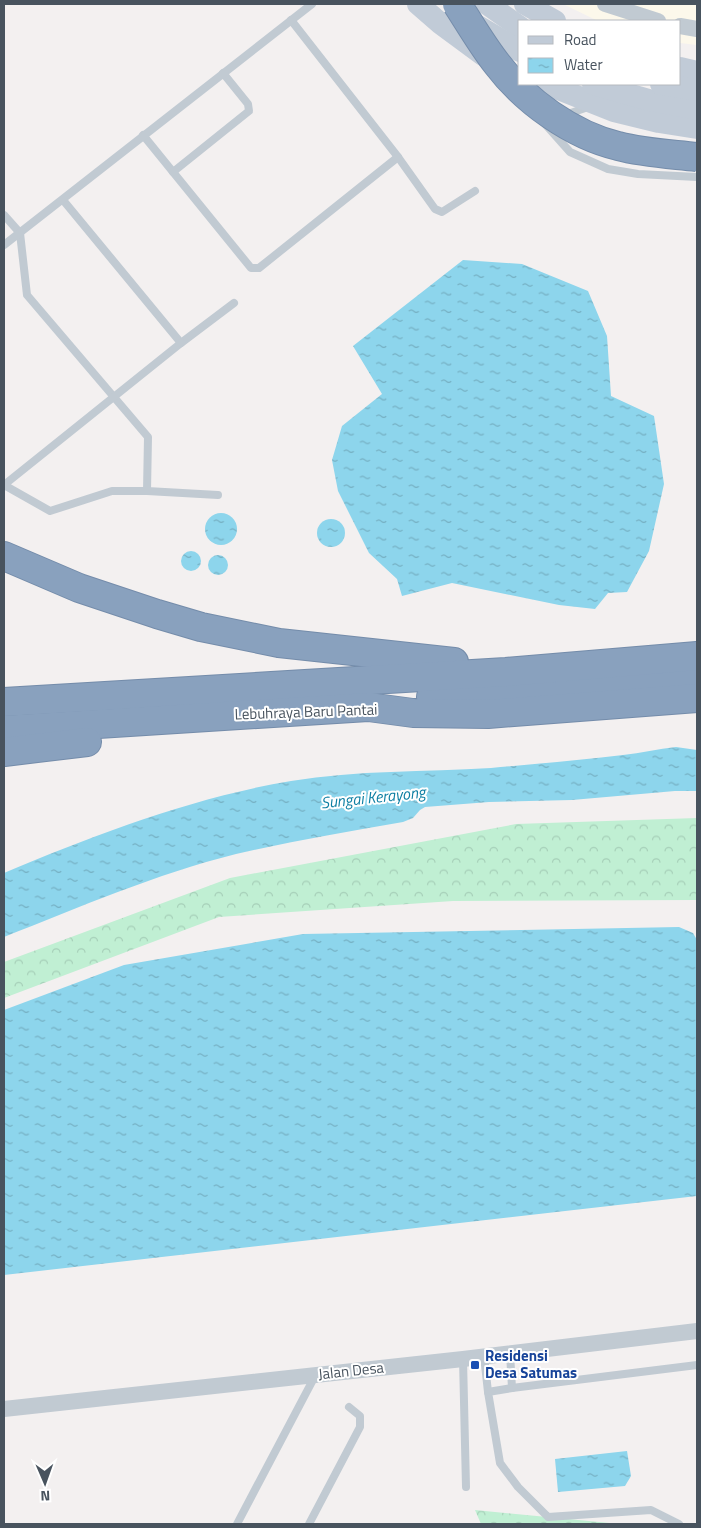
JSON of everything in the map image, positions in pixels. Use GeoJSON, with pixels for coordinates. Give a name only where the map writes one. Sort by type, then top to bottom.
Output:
{"type":"FeatureCollection","features":[{"type":"Feature","properties":{"kind":"highway"},"geometry":{"type":"LineString","coordinates":[[457,4],[497,64],[526,97],[558,119],[585,134],[616,146],[697,157]]}},
{"type":"Feature","properties":{"kind":"highway"},"geometry":{"type":"LineString","coordinates":[[4,556],[80,588],[202,627],[279,643],[452,661],[506,672]]}},
{"type":"Feature","properties":{"kind":"highway"},"geometry":{"type":"LineString","coordinates":[[4,702],[506,672],[697,656]]}},
{"type":"Feature","properties":{"kind":"highway"},"geometry":{"type":"LineString","coordinates":[[368,707],[404,699],[697,678]]}},
{"type":"Feature","properties":{"kind":"highway","name":"Lebuhraya Baru Pantai"},"geometry":{"type":"LineString","coordinates":[[4,730],[368,707],[413,713],[488,714],[697,698]]}},
{"type":"Feature","properties":{"kind":"highway"},"geometry":{"type":"LineString","coordinates":[[4,752],[152,734],[192,717]]}},
{"type":"Feature","properties":{"kind":"main road"},"geometry":{"type":"LineString","coordinates":[[418,4],[441,24],[483,55],[518,71]]}},
{"type":"Feature","properties":{"kind":"main road"},"geometry":{"type":"LineString","coordinates":[[446,4],[478,28],[518,51]]}},
{"type":"Feature","properties":{"kind":"main road"},"geometry":{"type":"LineString","coordinates":[[487,4],[518,27]]}},
{"type":"Feature","properties":{"kind":"main road"},"geometry":{"type":"LineString","coordinates":[[525,4],[553,20]]}},
{"type":"Feature","properties":{"kind":"main road"},"geometry":{"type":"LineString","coordinates":[[681,68],[697,72]]}},
{"type":"Feature","properties":{"kind":"main road"},"geometry":{"type":"LineString","coordinates":[[549,85],[614,111],[659,122],[697,128]]}},
{"type":"Feature","properties":{"kind":"main road"},"geometry":{"type":"LineString","coordinates":[[596,85],[649,100],[697,109]]}},
{"type":"Feature","properties":{"kind":"main road"},"geometry":{"type":"LineString","coordinates":[[667,85],[697,90]]}},
{"type":"Feature","properties":{"kind":"street"},"geometry":{"type":"LineString","coordinates":[[605,4],[622,6],[656,20]]}},
{"type":"Feature","properties":{"kind":"street"},"geometry":{"type":"LineString","coordinates":[[681,26],[697,29]]}},
{"type":"Feature","properties":{"kind":"street","name":"Jalan Desa"},"geometry":{"type":"LineString","coordinates":[[4,1409],[463,1359],[697,1331]]}},
{"type":"Feature","properties":{"kind":"lane"},"geometry":{"type":"LineString","coordinates":[[4,245],[312,4]]}},
{"type":"Feature","properties":{"kind":"lane"},"geometry":{"type":"LineString","coordinates":[[291,20],[435,209],[442,212],[475,191]]}},
{"type":"Feature","properties":{"kind":"lane"},"geometry":{"type":"LineString","coordinates":[[483,55],[535,113]]}},
{"type":"Feature","properties":{"kind":"lane"},"geometry":{"type":"LineString","coordinates":[[173,172],[250,111],[248,104],[223,73]]}},
{"type":"Feature","properties":{"kind":"lane"},"geometry":{"type":"LineString","coordinates":[[561,142],[560,131],[568,114],[586,107],[614,111]]}},
{"type":"Feature","properties":{"kind":"lane"},"geometry":{"type":"LineString","coordinates":[[541,120],[570,152],[608,169],[638,174],[697,177]]}},
{"type":"Feature","properties":{"kind":"lane"},"geometry":{"type":"LineString","coordinates":[[143,136],[252,268],[260,268],[398,158]]}},
{"type":"Feature","properties":{"kind":"lane"},"geometry":{"type":"LineString","coordinates":[[63,200],[181,343]]}},
{"type":"Feature","properties":{"kind":"lane"},"geometry":{"type":"LineString","coordinates":[[4,215],[20,233],[26,294],[148,437],[147,491]]}},
{"type":"Feature","properties":{"kind":"lane"},"geometry":{"type":"LineString","coordinates":[[218,494],[112,490],[50,510],[4,485],[234,302]]}},
{"type":"Feature","properties":{"kind":"lane"},"geometry":{"type":"LineString","coordinates":[[510,1353],[512,1388]]}},
{"type":"Feature","properties":{"kind":"lane"},"geometry":{"type":"LineString","coordinates":[[484,1356],[500,1463],[518,1487],[548,1517],[651,1510],[679,1524]]}},
{"type":"Feature","properties":{"kind":"lane"},"geometry":{"type":"LineString","coordinates":[[463,1359],[466,1487]]}},
{"type":"Feature","properties":{"kind":"lane"},"geometry":{"type":"LineString","coordinates":[[488,1392],[697,1365]]}},
{"type":"Feature","properties":{"kind":"lane"},"geometry":{"type":"LineString","coordinates":[[236,1524],[316,1374]]}},
{"type":"Feature","properties":{"kind":"lane"},"geometry":{"type":"LineString","coordinates":[[308,1524],[360,1427],[360,1416],[349,1407]]}},
{"type":"Feature","properties":{"kind":"shaded area"},"geometry":{"type":"Polygon","coordinates":[[[563,4],[697,4],[697,45],[681,43],[681,20],[596,20],[563,4]]]}},
{"type":"Feature","properties":{"kind":"green space"},"geometry":{"type":"Polygon","coordinates":[[[697,818],[697,900],[453,901],[219,917],[4,998],[4,962],[230,878],[516,824],[697,818]]]}},
{"type":"Feature","properties":{"kind":"green space"},"geometry":{"type":"Polygon","coordinates":[[[475,1510],[620,1524],[481,1524],[475,1510]]]}},
{"type":"Feature","properties":{"kind":"water"},"geometry":{"type":"Polygon","coordinates":[[[463,260],[522,264],[588,291],[607,336],[611,396],[654,416],[664,484],[649,551],[627,592],[608,593],[595,609],[559,605],[452,583],[402,596],[397,579],[369,553],[338,491],[332,460],[342,426],[382,394],[353,346],[463,260]]]}},
{"type":"Feature","properties":{"kind":"water"},"geometry":{"type":"Polygon","coordinates":[[[221,513],[232,518],[237,529],[232,540],[221,545],[210,540],[205,529],[210,518],[221,513]]]}},
{"type":"Feature","properties":{"kind":"water"},"geometry":{"type":"Polygon","coordinates":[[[331,519],[341,523],[345,533],[341,543],[331,547],[321,543],[317,533],[321,523],[331,519]]]}},
{"type":"Feature","properties":{"kind":"water"},"geometry":{"type":"Polygon","coordinates":[[[191,551],[198,554],[201,561],[198,568],[191,571],[184,568],[181,561],[184,554],[191,551]]]}},
{"type":"Feature","properties":{"kind":"water"},"geometry":{"type":"Polygon","coordinates":[[[218,555],[225,558],[228,565],[225,572],[218,575],[211,572],[208,565],[211,558],[218,555]]]}},
{"type":"Feature","properties":{"kind":"water","name":"Sungai Kerayong"},"geometry":{"type":"Polygon","coordinates":[[[676,747],[697,750],[697,791],[675,791],[572,800],[489,802],[425,807],[413,818],[403,822],[277,845],[206,862],[119,892],[4,937],[4,873],[109,831],[181,807],[255,788],[316,777],[491,768],[623,755],[676,747]]]}},
{"type":"Feature","properties":{"kind":"water"},"geometry":{"type":"Polygon","coordinates":[[[679,927],[693,933],[697,940],[697,1196],[4,1275],[4,1010],[124,965],[303,934],[679,927]]]}},
{"type":"Feature","properties":{"kind":"water"},"geometry":{"type":"Polygon","coordinates":[[[627,1451],[631,1476],[625,1486],[558,1492],[555,1459],[627,1451]]]}},
{"type":"Feature","properties":{"kind":"place","name":"Residensi Desa Satumas"},"geometry":{"type":"Point","coordinates":[475,1365]}}]}
